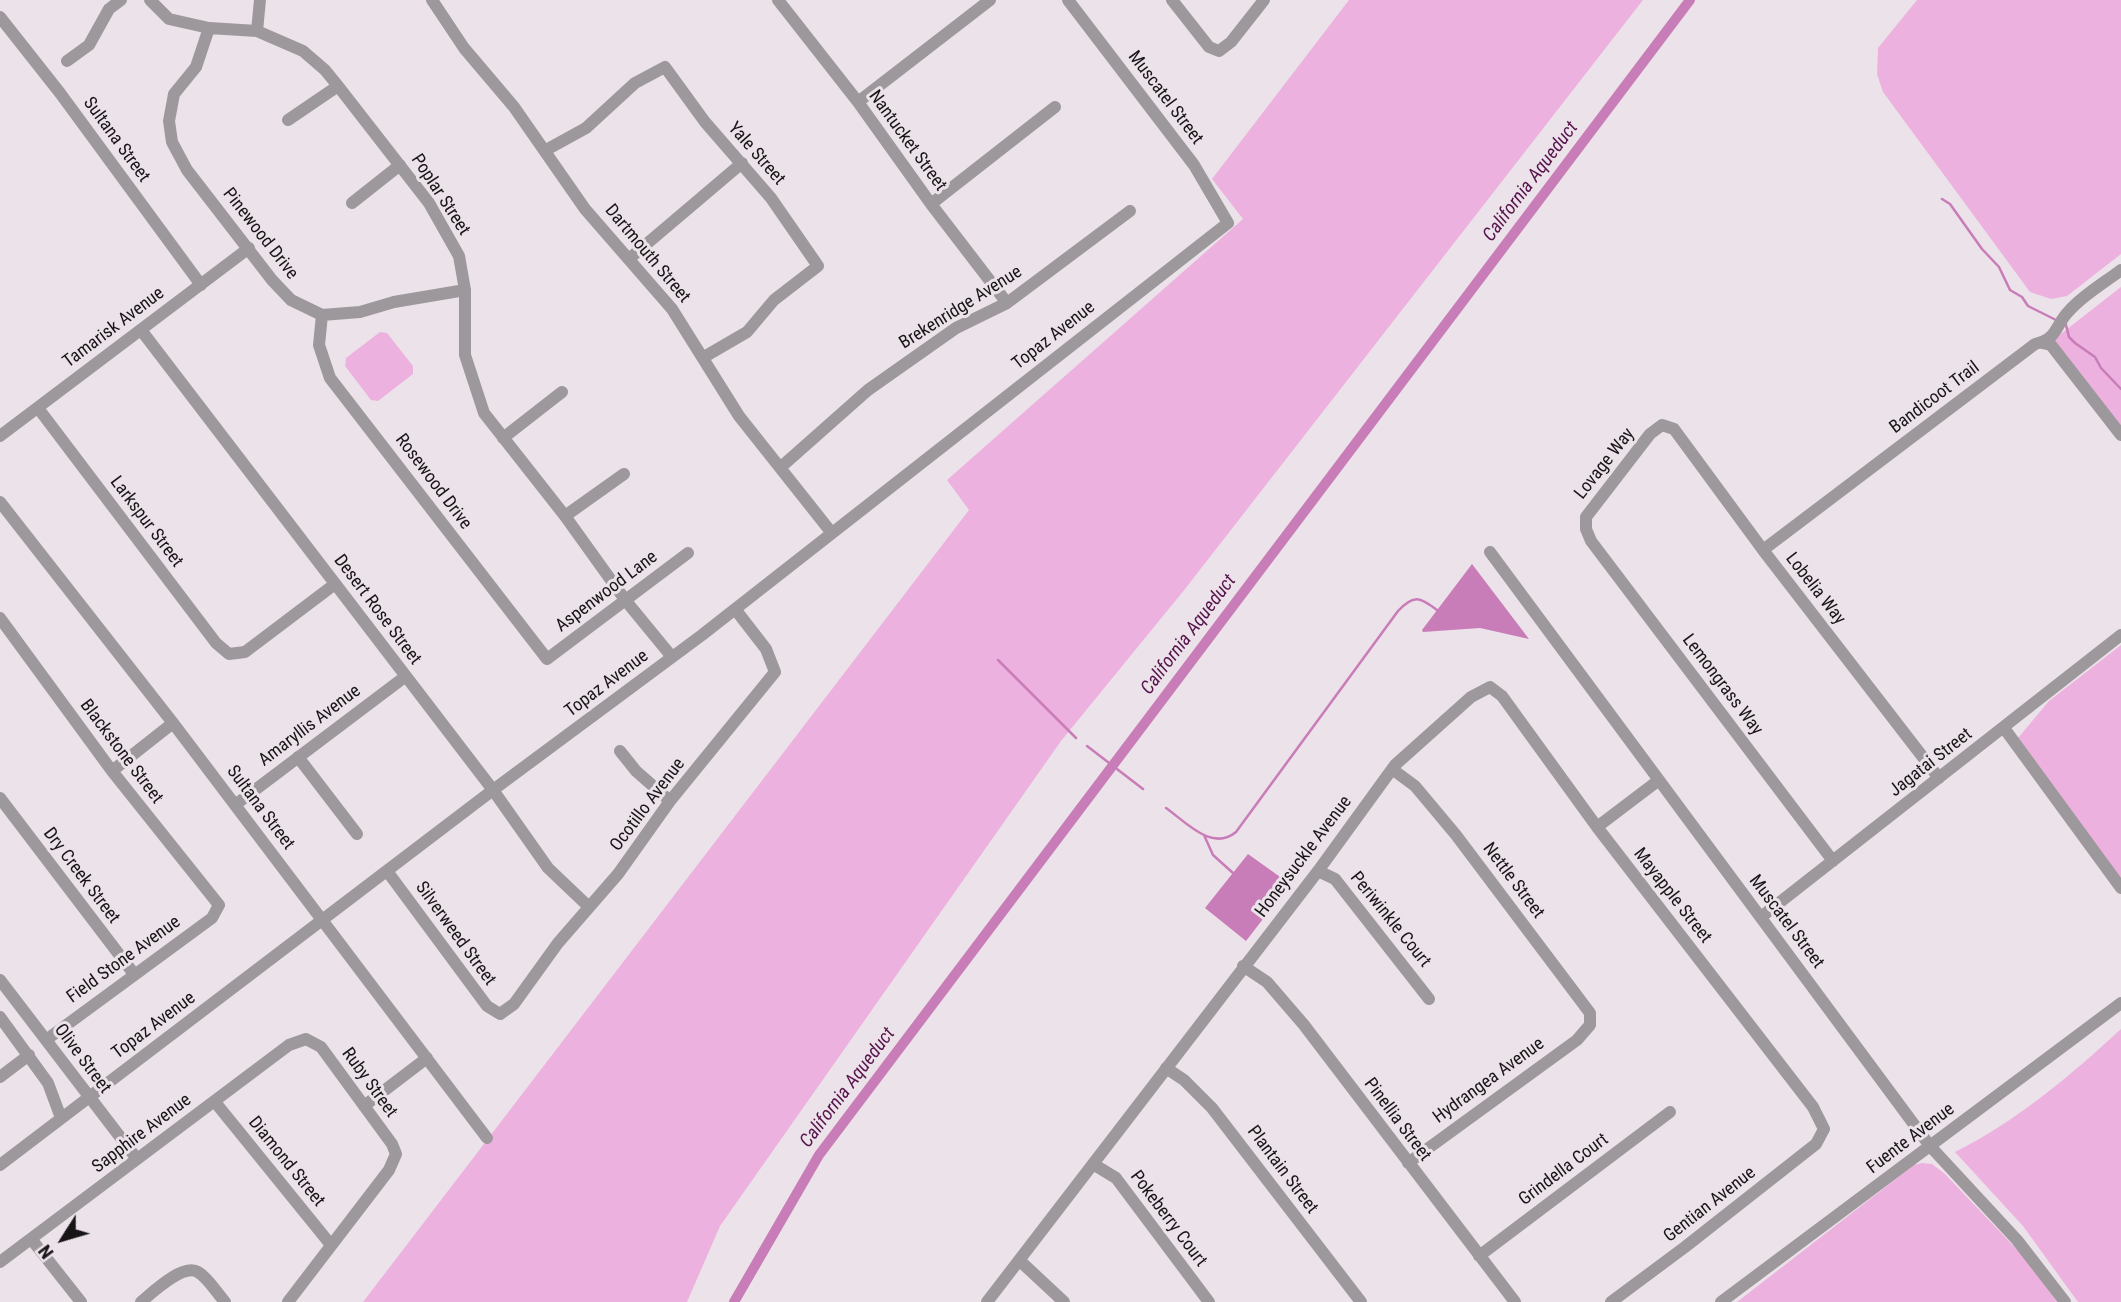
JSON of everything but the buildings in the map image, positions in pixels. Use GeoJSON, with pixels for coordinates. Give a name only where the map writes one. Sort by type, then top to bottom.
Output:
{"type":"FeatureCollection","features":[{"type":"Feature","properties":{"kind":"street"},"geometry":{"type":"LineString","coordinates":[[67,61],[89,45],[109,9],[121,0]]}},
{"type":"Feature","properties":{"kind":"street","name":"Poplar Street"},"geometry":{"type":"LineString","coordinates":[[150,0],[169,19],[209,28],[257,31],[303,51],[325,70],[338,86],[429,203],[459,256],[466,290],[465,355],[484,413],[565,516],[626,601],[673,657]]}},
{"type":"Feature","properties":{"kind":"street"},"geometry":{"type":"LineString","coordinates":[[257,31],[260,0]]}},
{"type":"Feature","properties":{"kind":"street","name":"Dartmouth Street"},"geometry":{"type":"LineString","coordinates":[[432,0],[464,48],[546,150],[585,209],[672,309],[738,416],[831,532]]}},
{"type":"Feature","properties":{"kind":"street"},"geometry":{"type":"LineString","coordinates":[[858,102],[990,0]]}},
{"type":"Feature","properties":{"kind":"street","name":"Muscatel Street"},"geometry":{"type":"LineString","coordinates":[[1068,0],[1194,165],[1228,223]]}},
{"type":"Feature","properties":{"kind":"street"},"geometry":{"type":"LineString","coordinates":[[1172,0],[1209,47],[1219,51],[1231,42],[1264,0]]}},
{"type":"Feature","properties":{"kind":"street","name":"Nantucket Street"},"geometry":{"type":"LineString","coordinates":[[781,1],[1007,303]]}},
{"type":"Feature","properties":{"kind":"street","name":"Sultana Street"},"geometry":{"type":"LineString","coordinates":[[0,17],[60,93],[201,285]]}},
{"type":"Feature","properties":{"kind":"street","name":"Pinewood Drive"},"geometry":{"type":"LineString","coordinates":[[209,28],[196,67],[174,94],[169,121],[172,142],[187,170],[290,300],[322,315],[360,312],[394,302],[466,290]]}},
{"type":"Feature","properties":{"kind":"street","name":"Yale Street"},"geometry":{"type":"LineString","coordinates":[[546,150],[586,128],[635,83],[665,67],[705,122],[771,198],[818,266],[774,300],[747,332],[704,357]]}},
{"type":"Feature","properties":{"kind":"street"},"geometry":{"type":"LineString","coordinates":[[288,120],[338,86]]}},
{"type":"Feature","properties":{"kind":"street"},"geometry":{"type":"LineString","coordinates":[[931,204],[1055,107]]}},
{"type":"Feature","properties":{"kind":"street"},"geometry":{"type":"LineString","coordinates":[[630,258],[742,163]]}},
{"type":"Feature","properties":{"kind":"street"},"geometry":{"type":"LineString","coordinates":[[352,202],[400,165]]}},
{"type":"Feature","properties":{"kind":"street","name":"Brekenridge Avenue"},"geometry":{"type":"LineString","coordinates":[[781,467],[879,383],[956,328],[1007,303],[1130,211]]}},
{"type":"Feature","properties":{"kind":"street","name":"Topaz Avenue"},"geometry":{"type":"LineString","coordinates":[[0,1165],[493,790],[673,657],[1228,223]]}},
{"type":"Feature","properties":{"kind":"street","name":"Tamarisk Avenue"},"geometry":{"type":"LineString","coordinates":[[0,436],[249,248]]}},
{"type":"Feature","properties":{"kind":"street","name":"Bandicoot Trail"},"geometry":{"type":"LineString","coordinates":[[1763,550],[2035,344],[2042,343],[2056,333],[2069,310],[2121,270]]}},
{"type":"Feature","properties":{"kind":"street","name":"Rosewood Drive"},"geometry":{"type":"LineString","coordinates":[[322,315],[319,345],[331,378],[547,659]]}},
{"type":"Feature","properties":{"kind":"street","name":"Desert Rose Street"},"geometry":{"type":"LineString","coordinates":[[141,330],[493,790],[548,868],[589,907]]}},
{"type":"Feature","properties":{"kind":"street"},"geometry":{"type":"LineString","coordinates":[[2042,343],[2051,345],[2121,435]]}},
{"type":"Feature","properties":{"kind":"street"},"geometry":{"type":"LineString","coordinates":[[503,438],[562,392]]}},
{"type":"Feature","properties":{"kind":"street","name":"Larkspur Street"},"geometry":{"type":"LineString","coordinates":[[38,408],[208,632],[221,648],[229,653],[245,652],[335,583]]}},
{"type":"Feature","properties":{"kind":"street","name":"Lobelia Way"},"geometry":{"type":"LineString","coordinates":[[1662,425],[1674,429],[1763,550],[1939,778]]}},
{"type":"Feature","properties":{"kind":"street","name":"Lovage Way"},"geometry":{"type":"LineString","coordinates":[[1586,529],[1587,517],[1650,434],[1662,425]]}},
{"type":"Feature","properties":{"kind":"street"},"geometry":{"type":"LineString","coordinates":[[565,516],[624,474]]}},
{"type":"Feature","properties":{"kind":"street","name":"Sultana Street"},"geometry":{"type":"LineString","coordinates":[[0,502],[173,723],[488,1138]]}},
{"type":"Feature","properties":{"kind":"street","name":"Lemongrass Way"},"geometry":{"type":"LineString","coordinates":[[1586,529],[1591,541],[1833,861]]}},
{"type":"Feature","properties":{"kind":"street","name":"Muscatel Street"},"geometry":{"type":"LineString","coordinates":[[1490,552],[1930,1146],[2017,1240],[2066,1302]]}},
{"type":"Feature","properties":{"kind":"street","name":"Aspenwood Lane"},"geometry":{"type":"LineString","coordinates":[[547,659],[688,553]]}},
{"type":"Feature","properties":{"kind":"street","name":"Ocotillo Avenue"},"geometry":{"type":"LineString","coordinates":[[499,1014],[514,1004],[558,943],[618,874],[670,801],[775,672],[765,649],[735,609]]}},
{"type":"Feature","properties":{"kind":"street","name":"Blackstone Street"},"geometry":{"type":"LineString","coordinates":[[0,618],[112,771],[219,905]]}},
{"type":"Feature","properties":{"kind":"street","name":"Jagatai Street"},"geometry":{"type":"LineString","coordinates":[[1761,917],[2121,635]]}},
{"type":"Feature","properties":{"kind":"street","name":"Amaryllis Avenue"},"geometry":{"type":"LineString","coordinates":[[235,805],[406,676]]}},
{"type":"Feature","properties":{"kind":"street","name":"Honeysuckle Avenue"},"geometry":{"type":"LineString","coordinates":[[988,1302],[1318,871],[1392,769],[1471,697],[1490,687]]}},
{"type":"Feature","properties":{"kind":"street","name":"Mayapple Street"},"geometry":{"type":"LineString","coordinates":[[1490,687],[1502,696],[1597,827],[1812,1107],[1824,1129]]}},
{"type":"Feature","properties":{"kind":"street"},"geometry":{"type":"LineString","coordinates":[[112,771],[173,723]]}},
{"type":"Feature","properties":{"kind":"street"},"geometry":{"type":"LineString","coordinates":[[2004,728],[2121,888]]}},
{"type":"Feature","properties":{"kind":"street"},"geometry":{"type":"LineString","coordinates":[[620,751],[636,771],[670,801]]}},
{"type":"Feature","properties":{"kind":"street"},"geometry":{"type":"LineString","coordinates":[[298,757],[357,834]]}},
{"type":"Feature","properties":{"kind":"street","name":"Nettle Street"},"geometry":{"type":"LineString","coordinates":[[1392,769],[1415,786],[1456,835],[1590,1013],[1590,1025]]}},
{"type":"Feature","properties":{"kind":"street"},"geometry":{"type":"LineString","coordinates":[[1597,827],[1659,780]]}},
{"type":"Feature","properties":{"kind":"street","name":"Dry Creek Street"},"geometry":{"type":"LineString","coordinates":[[0,798],[134,974]]}},
{"type":"Feature","properties":{"kind":"street","name":"Silverweed Street"},"geometry":{"type":"LineString","coordinates":[[387,871],[486,1006],[499,1014]]}},
{"type":"Feature","properties":{"kind":"street","name":"Periwinkle Court"},"geometry":{"type":"LineString","coordinates":[[1318,871],[1335,879],[1429,999]]}},
{"type":"Feature","properties":{"kind":"street","name":"Field Stone Avenue"},"geometry":{"type":"LineString","coordinates":[[46,1040],[212,918],[219,905]]}},
{"type":"Feature","properties":{"kind":"street","name":"Pinellia Street"},"geometry":{"type":"LineString","coordinates":[[1243,966],[1267,982],[1304,1025],[1515,1302]]}},
{"type":"Feature","properties":{"kind":"street","name":"Olive Street"},"geometry":{"type":"LineString","coordinates":[[0,981],[137,1159]]}},
{"type":"Feature","properties":{"kind":"street","name":"Fuente Avenue"},"geometry":{"type":"LineString","coordinates":[[1721,1302],[2121,1003]]}},
{"type":"Feature","properties":{"kind":"street"},"geometry":{"type":"LineString","coordinates":[[0,1017],[48,1083],[61,1118]]}},
{"type":"Feature","properties":{"kind":"street","name":"Hydrangea Avenue"},"geometry":{"type":"LineString","coordinates":[[1408,1163],[1577,1040],[1590,1025]]}},
{"type":"Feature","properties":{"kind":"street","name":"Sapphire Avenue"},"geometry":{"type":"LineString","coordinates":[[0,1262],[289,1045],[306,1039]]}},
{"type":"Feature","properties":{"kind":"street","name":"Ruby Street"},"geometry":{"type":"LineString","coordinates":[[306,1039],[321,1047],[392,1144],[396,1154],[388,1170],[331,1245]]}},
{"type":"Feature","properties":{"kind":"street"},"geometry":{"type":"LineString","coordinates":[[0,1077],[30,1055]]}},
{"type":"Feature","properties":{"kind":"street"},"geometry":{"type":"LineString","coordinates":[[364,1107],[427,1058]]}},
{"type":"Feature","properties":{"kind":"street","name":"Plantain Street"},"geometry":{"type":"LineString","coordinates":[[1166,1068],[1184,1080],[1212,1108],[1361,1302]]}},
{"type":"Feature","properties":{"kind":"street","name":"Diamond Street"},"geometry":{"type":"LineString","coordinates":[[215,1102],[331,1245]]}},
{"type":"Feature","properties":{"kind":"street","name":"Grindella Court"},"geometry":{"type":"LineString","coordinates":[[1479,1256],[1670,1112]]}},
{"type":"Feature","properties":{"kind":"street","name":"Gentian Avenue"},"geometry":{"type":"LineString","coordinates":[[1611,1302],[1816,1144],[1824,1129]]}},
{"type":"Feature","properties":{"kind":"street","name":"Pokeberry Court"},"geometry":{"type":"LineString","coordinates":[[1093,1164],[1116,1178],[1209,1302]]}},
{"type":"Feature","properties":{"kind":"street"},"geometry":{"type":"LineString","coordinates":[[32,1240],[81,1302]]}},
{"type":"Feature","properties":{"kind":"street"},"geometry":{"type":"LineString","coordinates":[[288,1302],[331,1245]]}},
{"type":"Feature","properties":{"kind":"street"},"geometry":{"type":"LineString","coordinates":[[1019,1260],[1064,1302]]}},
{"type":"Feature","properties":{"kind":"street"},"geometry":{"type":"LineString","coordinates":[[141,1302],[177,1274],[189,1270],[199,1272],[225,1302]]}},
{"type":"Feature","properties":{"kind":"shaded area"},"geometry":{"type":"Polygon","coordinates":[[[1349,0],[1643,0],[1185,589],[1061,741],[720,1226],[687,1302],[363,1302],[969,510],[947,480],[1243,219],[1212,179],[1349,0]]]}},
{"type":"Feature","properties":{"kind":"shaded area"},"geometry":{"type":"Polygon","coordinates":[[[1917,0],[2121,0],[2121,254],[2067,296],[2051,299],[2030,292],[1883,92],[1877,74],[1878,48],[1917,0]]]}},
{"type":"Feature","properties":{"kind":"shaded area"},"geometry":{"type":"Polygon","coordinates":[[[2121,287],[2121,426],[2053,340],[2121,287]]]}},
{"type":"Feature","properties":{"kind":"shaded area"},"geometry":{"type":"Polygon","coordinates":[[[380,332],[387,333],[413,366],[413,374],[378,401],[371,400],[345,366],[346,358],[380,332]]]}},
{"type":"Feature","properties":{"kind":"shaded area"},"geometry":{"type":"Polygon","coordinates":[[[1472,564],[1529,639],[1480,628],[1423,632],[1472,564]]]}},
{"type":"Feature","properties":{"kind":"shaded area"},"geometry":{"type":"Polygon","coordinates":[[[2121,645],[2121,881],[2018,738],[2049,701],[2121,645]]]}},
{"type":"Feature","properties":{"kind":"shaded area"},"geometry":{"type":"Polygon","coordinates":[[[1248,854],[1290,884],[1246,941],[1205,908],[1248,854]]]}},
{"type":"Feature","properties":{"kind":"shaded area"},"geometry":{"type":"Polygon","coordinates":[[[2121,1029],[2121,1302],[2078,1302],[2023,1226],[1955,1152],[2021,1112],[2121,1029]]]}},
{"type":"Feature","properties":{"kind":"shaded area"},"geometry":{"type":"Polygon","coordinates":[[[1932,1164],[1945,1174],[2024,1257],[2057,1302],[1737,1302],[1914,1165],[1932,1164]]]}},
{"type":"Feature","properties":{"kind":"waterway","name":"California Aqueduct"},"geometry":{"type":"LineString","coordinates":[[734,1302],[819,1155],[1690,0]]}},
{"type":"Feature","properties":{"kind":"waterway"},"geometry":{"type":"LineString","coordinates":[[1942,199],[1950,204],[1982,249],[1999,267],[2010,290],[2022,297],[2028,306],[2056,320]]}},
{"type":"Feature","properties":{"kind":"waterway"},"geometry":{"type":"LineString","coordinates":[[2065,321],[2069,337],[2095,357],[2101,368],[2121,389]]}},
{"type":"Feature","properties":{"kind":"waterway"},"geometry":{"type":"LineString","coordinates":[[1166,808],[1209,837],[1218,839],[1236,832],[1398,611],[1408,602],[1417,599],[1437,610]]}},
{"type":"Feature","properties":{"kind":"waterway"},"geometry":{"type":"LineString","coordinates":[[998,660],[1076,738]]}},
{"type":"Feature","properties":{"kind":"waterway","name":"California Aqueduct"},"geometry":{"type":"LineString","coordinates":[[1087,746],[1143,789]]}},
{"type":"Feature","properties":{"kind":"waterway"},"geometry":{"type":"LineString","coordinates":[[1204,835],[1213,855],[1233,873]]}}]}
